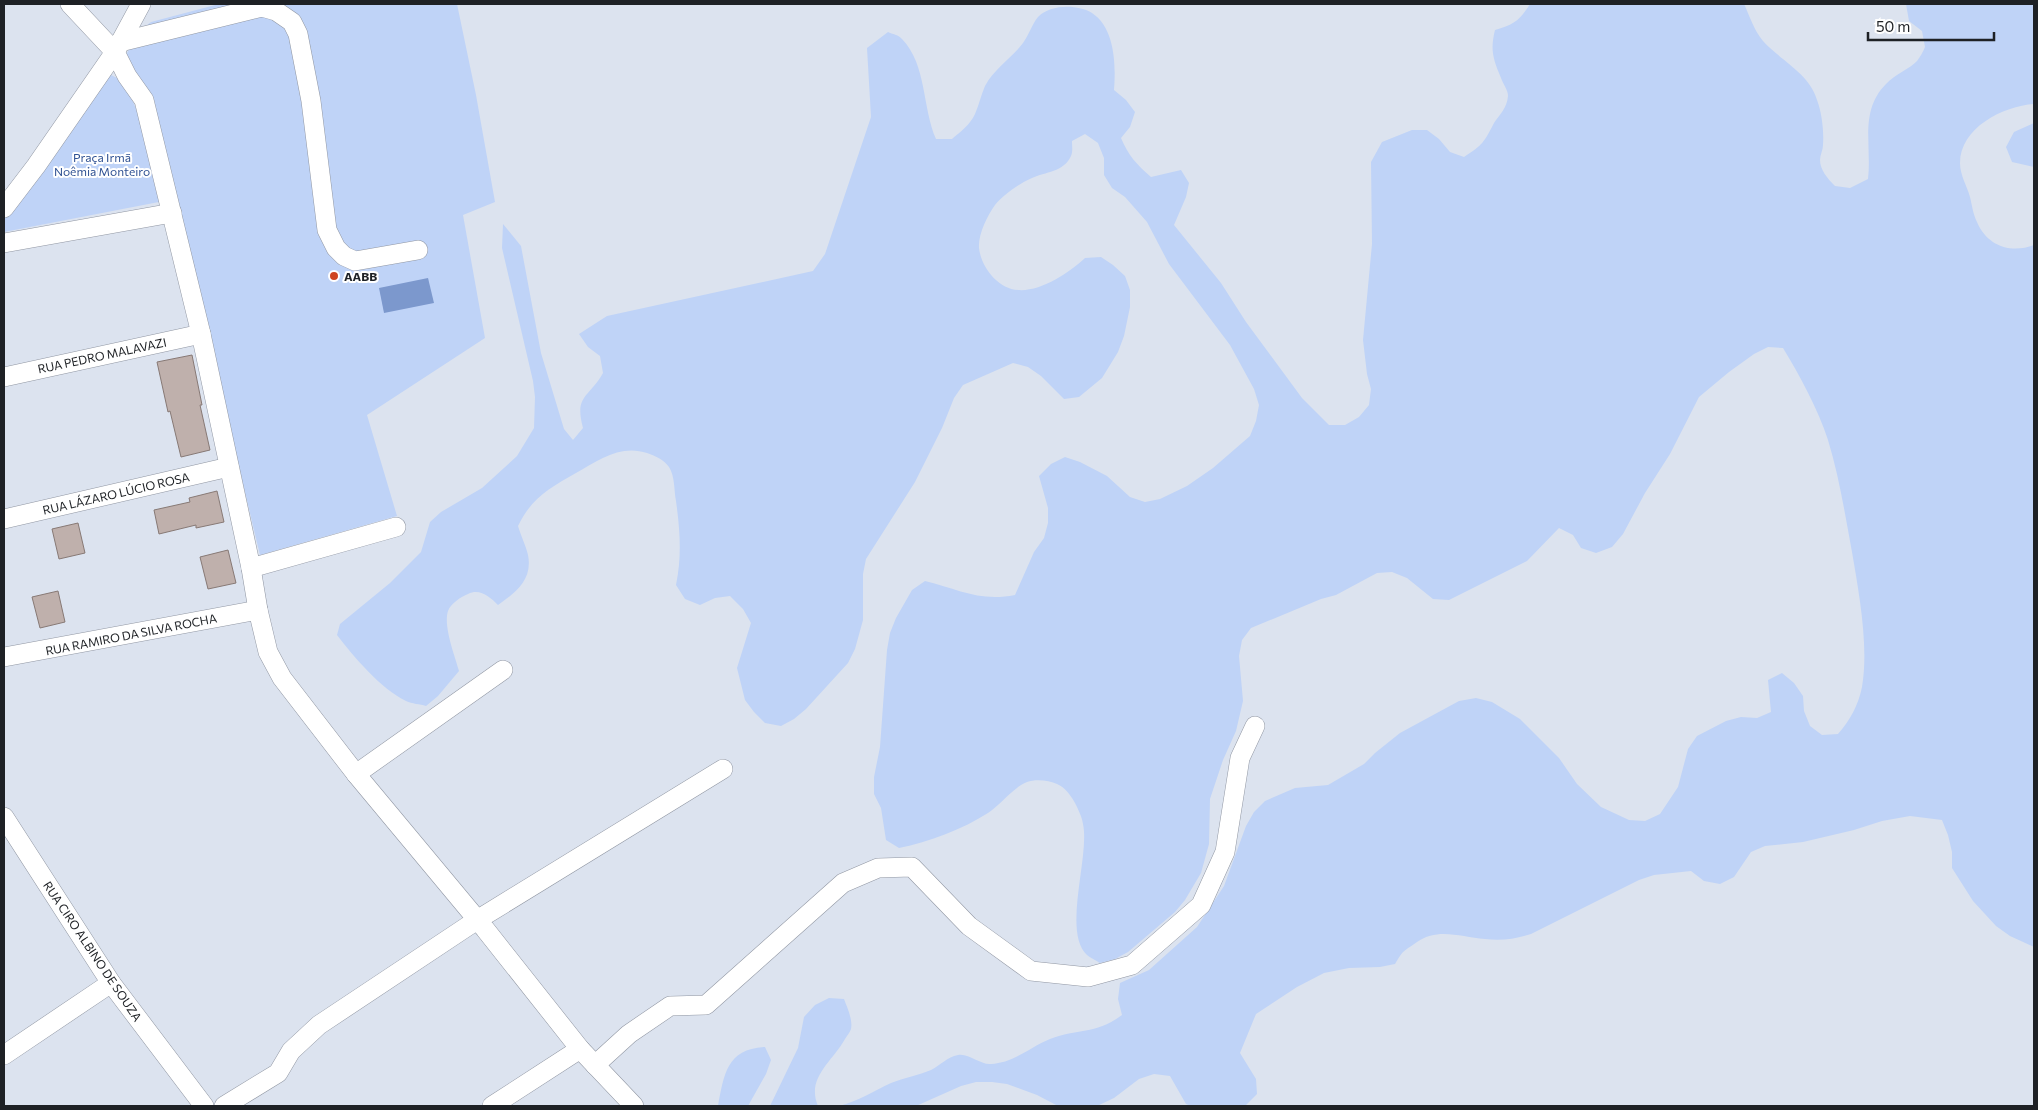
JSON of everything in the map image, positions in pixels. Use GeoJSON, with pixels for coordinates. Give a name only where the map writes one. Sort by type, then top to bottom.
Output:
{"type":"FeatureCollection","features":[{"type":"Feature","properties":{"kind":"street"},"geometry":{"type":"LineString","coordinates":[[70,4],[118,47],[127,76],[144,100],[201,334],[268,652],[282,678],[356,774],[477,920],[580,1049],[634,1106]]}},
{"type":"Feature","properties":{"kind":"street"},"geometry":{"type":"LineString","coordinates":[[4,208],[36,166],[118,47],[141,4]]}},
{"type":"Feature","properties":{"kind":"street"},"geometry":{"type":"LineString","coordinates":[[118,47],[170,29],[262,7],[276,11],[292,22],[298,34],[311,101],[327,230],[336,248],[344,256],[355,261],[418,250]]}},
{"type":"Feature","properties":{"kind":"street"},"geometry":{"type":"LineString","coordinates":[[4,243],[172,213]]}},
{"type":"Feature","properties":{"kind":"street","name":"RUA PEDRO MALAVAZI"},"geometry":{"type":"LineString","coordinates":[[4,377],[201,334]]}},
{"type":"Feature","properties":{"kind":"street","name":"RUA LÁZARO LÚCIO ROSA"},"geometry":{"type":"LineString","coordinates":[[4,519],[229,467]]}},
{"type":"Feature","properties":{"kind":"street"},"geometry":{"type":"LineString","coordinates":[[250,568],[396,526]]}},
{"type":"Feature","properties":{"kind":"street","name":"RUA RAMIRO DA SILVA ROCHA"},"geometry":{"type":"LineString","coordinates":[[4,658],[258,610]]}},
{"type":"Feature","properties":{"kind":"street"},"geometry":{"type":"LineString","coordinates":[[356,774],[503,670]]}},
{"type":"Feature","properties":{"kind":"street"},"geometry":{"type":"LineString","coordinates":[[595,1065],[629,1034],[670,1006],[706,1005],[843,883],[878,868],[912,867],[968,926],[1032,970],[1088,977],[1132,965],[1201,905],[1225,852],[1240,758],[1256,726]]}},
{"type":"Feature","properties":{"kind":"street"},"geometry":{"type":"LineString","coordinates":[[224,1106],[278,1073],[292,1051],[319,1025],[477,920],[723,769]]}},
{"type":"Feature","properties":{"kind":"street","name":"RUA CIRO ALBINO DE SOUZA"},"geometry":{"type":"LineString","coordinates":[[6,826],[111,983],[204,1106]]}},
{"type":"Feature","properties":{"kind":"street"},"geometry":{"type":"LineString","coordinates":[[4,1055],[111,983]]}},
{"type":"Feature","properties":{"kind":"street"},"geometry":{"type":"LineString","coordinates":[[492,1106],[517,1100],[580,1049]]}},
{"type":"Feature","properties":{"kind":"green space","name":"AABB"},"geometry":{"type":"Polygon","coordinates":[[[219,4],[457,4],[476,95],[495,202],[463,215],[485,338],[367,415],[397,516],[260,555],[178,212],[154,100],[131,77],[125,57],[138,32],[151,22],[219,4]]]}},
{"type":"Feature","properties":{"kind":"green space"},"geometry":{"type":"Polygon","coordinates":[[[1530,4],[1744,4],[1763,41],[1808,82],[1819,105],[1822,122],[1823,145],[1820,160],[1821,167],[1835,186],[1850,188],[1868,179],[1869,117],[1878,94],[1890,80],[1917,61],[1925,47],[1922,31],[1909,21],[1906,4],[2034,4],[2034,104],[2009,109],[1985,121],[1967,139],[1962,150],[1960,163],[1974,216],[1987,237],[1993,242],[2008,248],[2017,249],[2034,245],[2034,947],[2010,936],[1996,926],[1973,901],[1952,868],[1952,852],[1942,820],[1910,816],[1882,821],[1854,830],[1803,842],[1765,846],[1751,852],[1734,877],[1720,884],[1704,881],[1691,871],[1654,875],[1639,880],[1525,936],[1497,940],[1450,934],[1433,935],[1425,937],[1406,949],[1395,964],[1380,967],[1349,968],[1324,973],[1297,987],[1256,1014],[1240,1053],[1256,1079],[1257,1094],[1245,1106],[1191,1106],[1186,1104],[1170,1076],[1154,1074],[1139,1079],[1114,1098],[1097,1106],[1058,1106],[1037,1095],[1007,1084],[976,1082],[961,1086],[916,1106],[839,1106],[859,1099],[891,1083],[931,1070],[954,1056],[962,1055],[987,1064],[999,1063],[1015,1058],[1050,1039],[1103,1026],[1122,1015],[1118,999],[1120,983],[1149,970],[1197,927],[1224,886],[1246,826],[1254,812],[1265,801],[1295,788],[1328,785],[1364,764],[1400,733],[1459,701],[1476,698],[1492,702],[1520,719],[1559,758],[1577,784],[1601,807],[1629,820],[1645,821],[1660,814],[1678,787],[1688,749],[1697,736],[1726,721],[1741,717],[1757,718],[1771,712],[1768,680],[1782,673],[1794,683],[1803,696],[1804,711],[1810,726],[1822,735],[1838,734],[1853,712],[1862,687],[1864,637],[1858,585],[1839,481],[1832,454],[1814,405],[1783,348],[1768,347],[1754,354],[1729,372],[1699,397],[1670,454],[1645,493],[1623,534],[1612,547],[1596,553],[1581,548],[1573,535],[1559,528],[1527,561],[1449,600],[1433,599],[1407,578],[1392,572],[1377,573],[1336,595],[1321,599],[1251,628],[1242,640],[1239,656],[1243,701],[1236,731],[1223,760],[1210,799],[1209,844],[1201,873],[1185,900],[1175,912],[1128,952],[1115,959],[1100,963],[1087,955],[1080,944],[1077,929],[1077,912],[1083,855],[1083,824],[1072,797],[1060,785],[1042,780],[1034,780],[1022,784],[988,813],[957,830],[934,839],[899,848],[886,840],[881,808],[874,794],[874,777],[880,747],[887,650],[890,633],[896,618],[912,590],[925,581],[979,596],[1002,597],[1015,595],[1034,552],[1044,538],[1048,523],[1048,508],[1039,476],[1051,464],[1065,457],[1080,462],[1107,476],[1130,497],[1145,502],[1160,499],[1187,486],[1213,468],[1250,436],[1256,421],[1259,405],[1254,389],[1230,345],[1169,264],[1147,222],[1125,197],[1112,188],[1104,175],[1104,158],[1098,143],[1085,134],[1072,141],[1072,154],[1064,165],[1054,171],[1022,183],[998,201],[992,209],[980,237],[980,255],[987,269],[997,281],[1011,289],[1018,290],[1027,290],[1045,285],[1071,270],[1085,258],[1101,257],[1113,265],[1125,276],[1130,290],[1130,307],[1124,336],[1118,352],[1102,378],[1079,397],[1064,399],[1041,376],[1028,367],[1013,363],[963,385],[954,398],[942,428],[915,482],[866,559],[863,574],[863,620],[855,649],[848,663],[806,709],[794,719],[781,726],[765,723],[745,700],[737,668],[751,623],[743,609],[730,596],[715,598],[700,605],[685,599],[676,585],[680,543],[672,475],[669,467],[662,460],[650,454],[637,451],[619,452],[601,459],[550,489],[529,508],[518,526],[528,555],[528,572],[525,579],[511,596],[498,605],[488,596],[472,592],[451,605],[448,611],[447,625],[459,671],[438,696],[426,706],[406,701],[387,689],[337,635],[340,624],[390,583],[421,552],[430,522],[441,512],[482,488],[517,456],[534,428],[535,397],[533,381],[502,248],[503,224],[521,246],[541,353],[564,429],[573,440],[583,428],[580,409],[584,398],[603,373],[600,356],[588,347],[579,334],[607,316],[813,271],[825,254],[871,117],[867,48],[888,32],[902,39],[916,61],[928,114],[936,139],[952,139],[970,122],[975,114],[985,86],[998,69],[1023,43],[1038,17],[1057,8],[1079,8],[1092,13],[1100,20],[1110,37],[1115,70],[1114,90],[1126,100],[1135,112],[1130,127],[1121,138],[1130,155],[1151,177],[1181,170],[1189,183],[1186,197],[1174,225],[1221,283],[1246,322],[1302,398],[1329,425],[1345,425],[1359,417],[1369,405],[1371,389],[1367,374],[1363,340],[1372,244],[1371,162],[1382,142],[1412,130],[1427,130],[1439,139],[1450,152],[1464,157],[1479,146],[1505,107],[1508,96],[1493,54],[1495,30],[1516,21],[1530,4]]]}},
{"type":"Feature","properties":{"kind":"green space","name":"Praça Irmã Noêmia Monteiro"},"geometry":{"type":"Polygon","coordinates":[[[111,75],[117,78],[129,92],[137,111],[164,201],[4,232],[4,216],[104,76],[111,75]]]}},
{"type":"Feature","properties":{"kind":"green space"},"geometry":{"type":"Polygon","coordinates":[[[2034,123],[2034,167],[2012,162],[2006,147],[2014,132],[2034,123]]]}},
{"type":"Feature","properties":{"kind":"green space"},"geometry":{"type":"Polygon","coordinates":[[[829,998],[844,999],[851,1022],[851,1029],[818,1079],[815,1087],[815,1096],[818,1106],[770,1106],[798,1048],[804,1017],[815,1005],[829,998]]]}},
{"type":"Feature","properties":{"kind":"green space"},"geometry":{"type":"Polygon","coordinates":[[[765,1047],[771,1060],[766,1074],[748,1106],[718,1106],[725,1074],[735,1058],[752,1049],[765,1047]]]}},
{"type":"Feature","properties":{"kind":"shaded area"},"geometry":{"type":"Polygon","coordinates":[[[428,278],[434,303],[384,313],[379,288],[428,278]]]}},
{"type":"Feature","properties":{"kind":"building"},"geometry":{"type":"Polygon","coordinates":[[[192,355],[210,450],[181,457],[170,411],[168,412],[157,362],[192,355]]]}},
{"type":"Feature","properties":{"kind":"building"},"geometry":{"type":"Polygon","coordinates":[[[217,491],[224,522],[196,528],[196,525],[159,534],[154,510],[190,502],[189,498],[217,491]]]}},
{"type":"Feature","properties":{"kind":"building"},"geometry":{"type":"Polygon","coordinates":[[[78,523],[85,553],[59,559],[52,529],[78,523]]]}},
{"type":"Feature","properties":{"kind":"building"},"geometry":{"type":"Polygon","coordinates":[[[228,550],[236,583],[208,589],[200,557],[228,550]]]}},
{"type":"Feature","properties":{"kind":"building"},"geometry":{"type":"Polygon","coordinates":[[[58,591],[65,622],[40,628],[32,597],[58,591]]]}},
{"type":"Feature","properties":{"kind":"place","name":"AABB"},"geometry":{"type":"Point","coordinates":[334,276]}}]}
